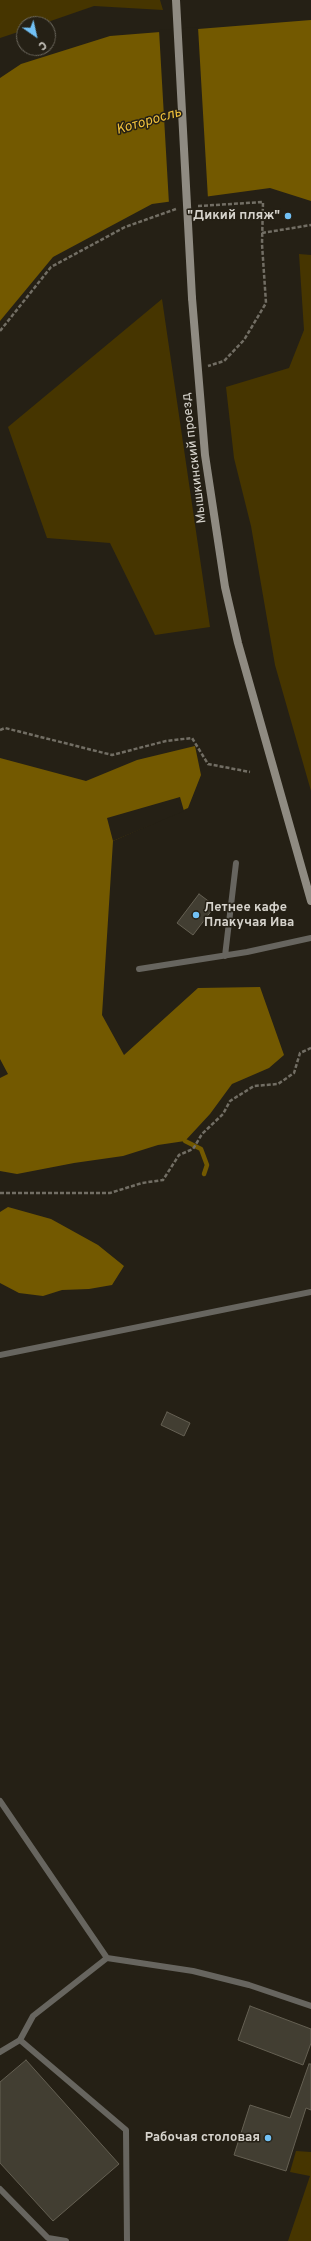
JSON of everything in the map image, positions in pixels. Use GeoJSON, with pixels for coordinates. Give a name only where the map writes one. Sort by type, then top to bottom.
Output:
{"type":"FeatureCollection","features":[{"type":"Feature","properties":{"kind":"main road","name":"Мышкинский проезд"},"geometry":{"type":"LineString","coordinates":[[176,0],[192,298],[205,454],[225,588],[238,643],[311,901]]}},
{"type":"Feature","properties":{"kind":"lane"},"geometry":{"type":"LineString","coordinates":[[225,956],[236,863]]}},
{"type":"Feature","properties":{"kind":"lane"},"geometry":{"type":"LineString","coordinates":[[139,969],[225,956],[311,938]]}},
{"type":"Feature","properties":{"kind":"lane"},"geometry":{"type":"LineString","coordinates":[[0,1355],[311,1292]]}},
{"type":"Feature","properties":{"kind":"lane"},"geometry":{"type":"LineString","coordinates":[[0,1801],[107,1958]]}},
{"type":"Feature","properties":{"kind":"lane"},"geometry":{"type":"LineString","coordinates":[[0,2052],[20,2040],[33,2016],[107,1958],[193,1971],[249,1985],[311,2006]]}},
{"type":"Feature","properties":{"kind":"lane"},"geometry":{"type":"LineString","coordinates":[[20,2040],[126,2130],[127,2241]]}},
{"type":"Feature","properties":{"kind":"lane"},"geometry":{"type":"LineString","coordinates":[[0,2189],[48,2238],[66,2241]]}},
{"type":"Feature","properties":{"kind":"path"},"geometry":{"type":"LineString","coordinates":[[194,207],[263,202],[262,233],[266,303],[244,340],[224,361],[198,370]]}},
{"type":"Feature","properties":{"kind":"path"},"geometry":{"type":"LineString","coordinates":[[0,331],[52,267],[125,227],[173,209],[180,208]]}},
{"type":"Feature","properties":{"kind":"path"},"geometry":{"type":"LineString","coordinates":[[262,233],[311,225]]}},
{"type":"Feature","properties":{"kind":"path"},"geometry":{"type":"LineString","coordinates":[[0,730],[5,728],[112,755],[166,742],[192,738],[208,764],[250,772]]}},
{"type":"Feature","properties":{"kind":"path"},"geometry":{"type":"LineString","coordinates":[[0,1193],[110,1193],[142,1183],[163,1180],[179,1155],[193,1149],[202,1134],[223,1114],[230,1100],[254,1086],[278,1084],[294,1073],[300,1053],[311,1048]]}},
{"type":"Feature","properties":{"kind":"shaded area"},"geometry":{"type":"Polygon","coordinates":[[[0,0],[160,0],[163,10],[94,6],[56,19],[56,16],[16,16],[16,33],[0,38],[0,0]]]}},
{"type":"Feature","properties":{"kind":"shaded area"},"geometry":{"type":"Polygon","coordinates":[[[299,254],[311,255],[311,791],[275,665],[251,526],[234,458],[226,387],[289,368],[304,330],[299,254]]]}},
{"type":"Feature","properties":{"kind":"shaded area"},"geometry":{"type":"Polygon","coordinates":[[[162,299],[210,627],[155,635],[110,543],[47,538],[8,427],[162,299]]]}},
{"type":"Feature","properties":{"kind":"shaded area"},"geometry":{"type":"Polygon","coordinates":[[[296,2151],[311,2152],[311,2241],[288,2241],[310,2176],[290,2172],[296,2151]]]}},
{"type":"Feature","properties":{"kind":"water","name":"Которосль"},"geometry":{"type":"Polygon","coordinates":[[[311,20],[311,201],[270,188],[152,204],[53,257],[0,321],[0,78],[21,64],[46,56],[56,56],[56,53],[110,36],[311,20]]]}},
{"type":"Feature","properties":{"kind":"water"},"geometry":{"type":"Polygon","coordinates":[[[195,746],[201,775],[188,808],[113,841],[102,1015],[124,1055],[198,988],[260,987],[284,1055],[269,1068],[232,1084],[210,1114],[185,1141],[158,1145],[123,1156],[74,1163],[17,1174],[0,1171],[0,1078],[8,1074],[0,1059],[0,758],[86,781],[137,760],[195,746]]]}},
{"type":"Feature","properties":{"kind":"water"},"geometry":{"type":"Polygon","coordinates":[[[8,1207],[51,1219],[98,1245],[124,1266],[112,1285],[89,1289],[62,1290],[43,1296],[19,1293],[0,1283],[0,1212],[8,1207]]]}},
{"type":"Feature","properties":{"kind":"pier"},"geometry":{"type":"Polygon","coordinates":[[[198,27],[208,199],[169,204],[159,30],[198,27]]]}},
{"type":"Feature","properties":{"kind":"pier"},"geometry":{"type":"Polygon","coordinates":[[[180,797],[184,811],[113,841],[107,818],[180,797]]]}},
{"type":"Feature","properties":{"kind":"building","name":"Летнее кафе Плакучая Ива"},"geometry":{"type":"Polygon","coordinates":[[[199,894],[215,906],[193,935],[177,923],[199,894]]]}},
{"type":"Feature","properties":{"kind":"building"},"geometry":{"type":"Polygon","coordinates":[[[167,1412],[190,1423],[184,1436],[161,1425],[167,1412]]]}},
{"type":"Feature","properties":{"kind":"building"},"geometry":{"type":"Polygon","coordinates":[[[250,2006],[311,2029],[311,2043],[303,2065],[238,2040],[250,2006]]]}},
{"type":"Feature","properties":{"kind":"building"},"geometry":{"type":"Polygon","coordinates":[[[26,2060],[119,2164],[53,2221],[0,2163],[0,2082],[26,2060]]]}},
{"type":"Feature","properties":{"kind":"building","name":"Рабочая столовая"},"geometry":{"type":"Polygon","coordinates":[[[309,2064],[311,2064],[311,2110],[306,2108],[286,2171],[234,2155],[250,2105],[290,2118],[309,2064]]]}},
{"type":"Feature","properties":{"kind":"waterway"},"geometry":{"type":"LineString","coordinates":[[185,1141],[201,1149],[207,1165],[204,1174]]}},
{"type":"Feature","properties":{"kind":"place","name":"\"Дикий пляж\""},"geometry":{"type":"Point","coordinates":[288,216]}},
{"type":"Feature","properties":{"kind":"place","name":"Летнее кафе Плакучая Ива"},"geometry":{"type":"Point","coordinates":[196,915]}},
{"type":"Feature","properties":{"kind":"place","name":"Рабочая столовая"},"geometry":{"type":"Point","coordinates":[268,2138]}}]}
